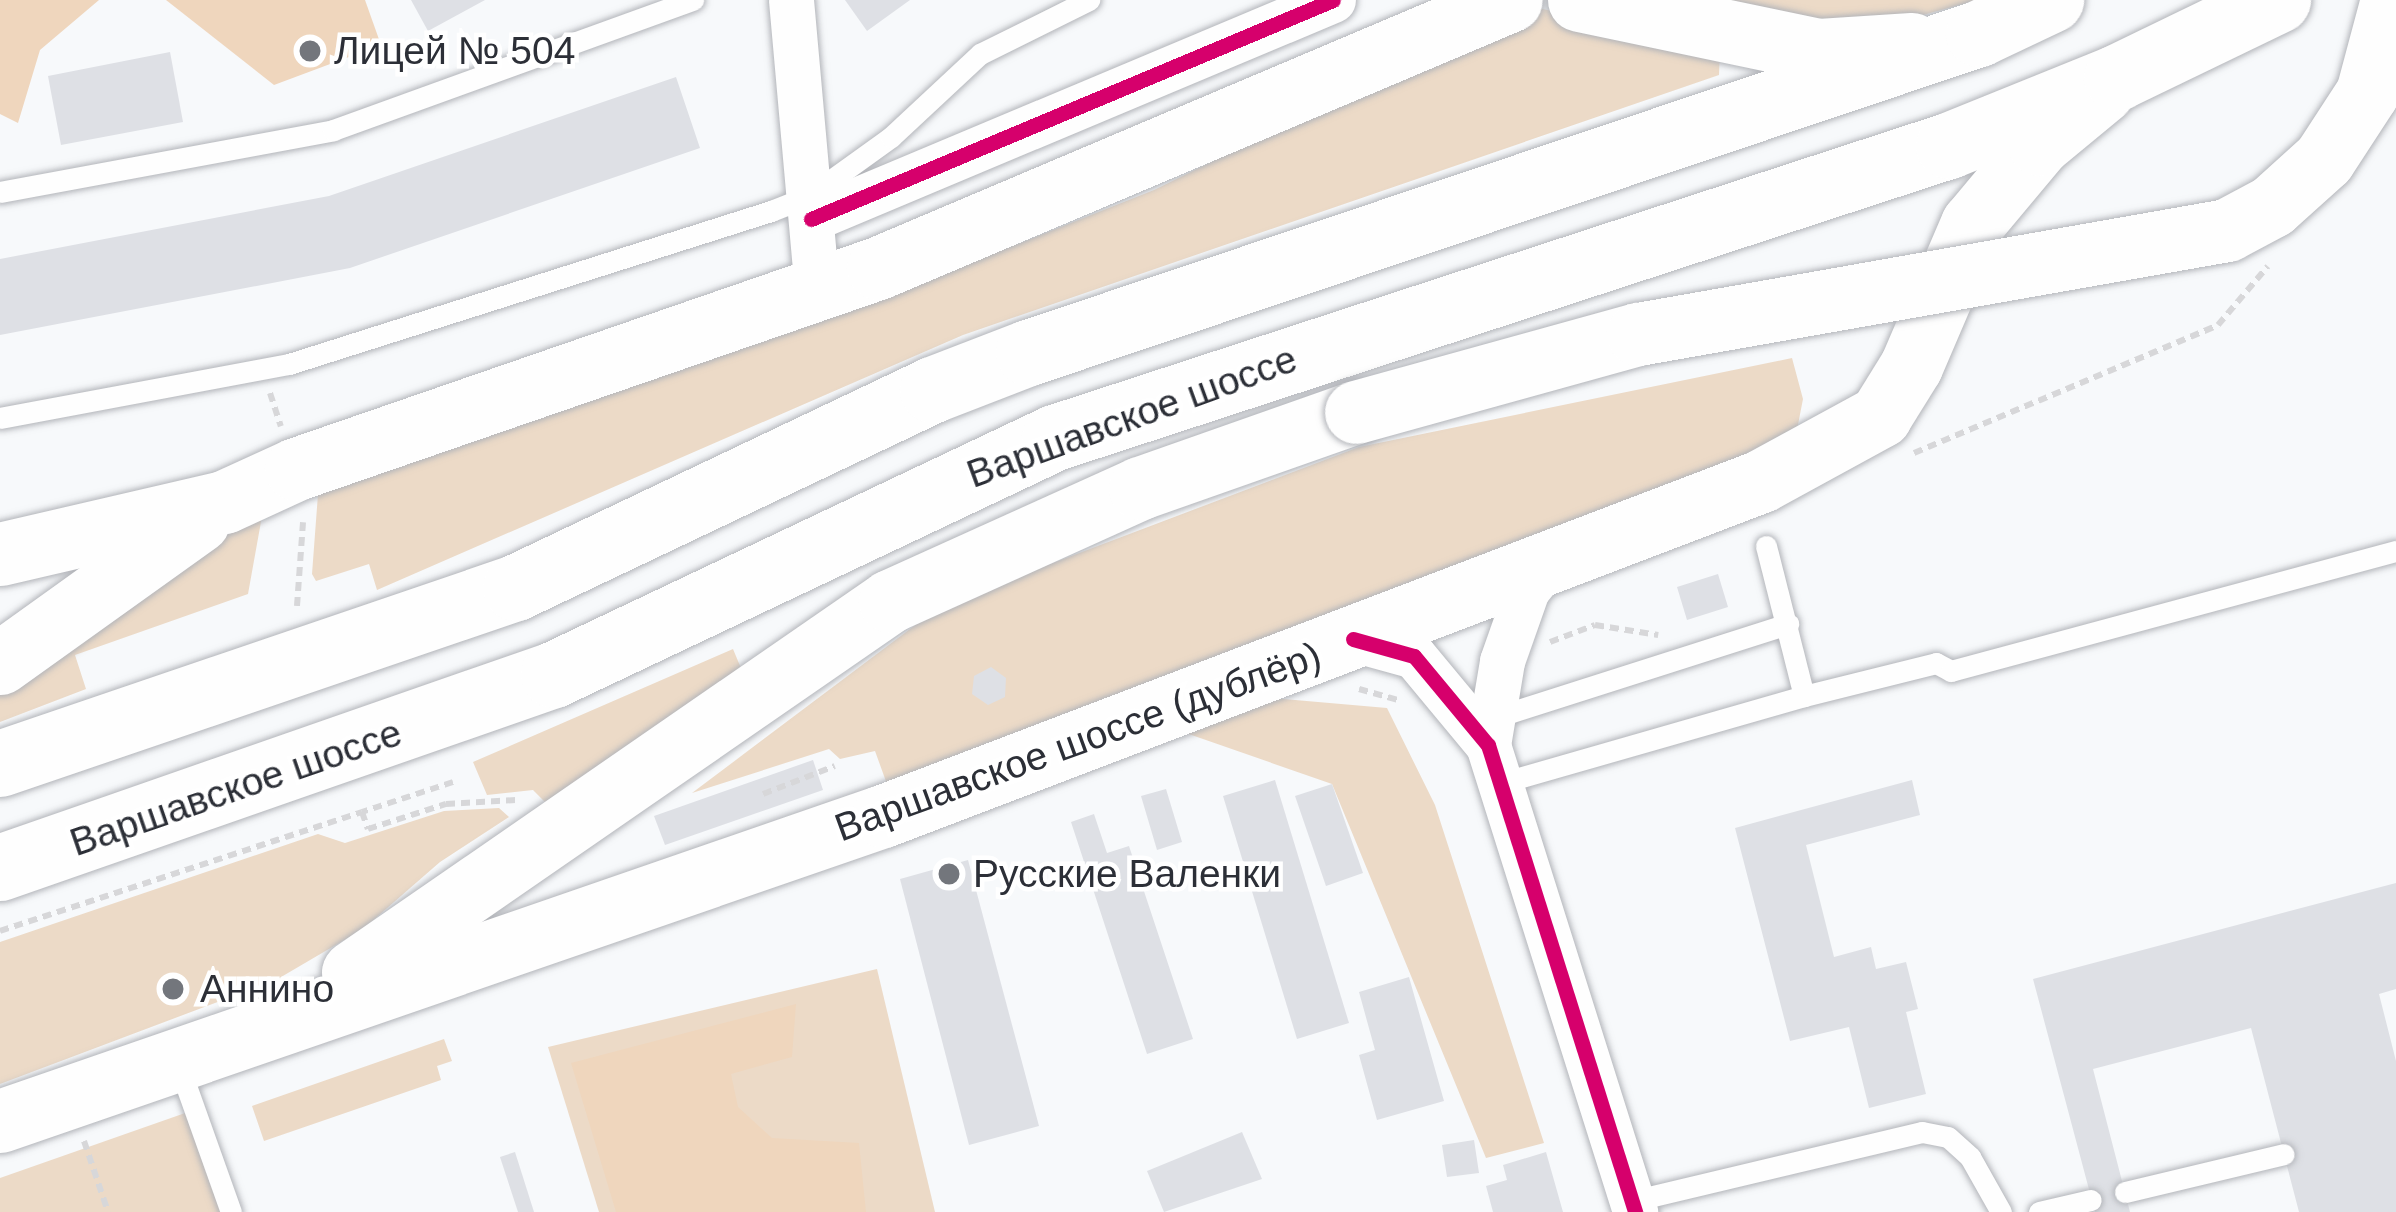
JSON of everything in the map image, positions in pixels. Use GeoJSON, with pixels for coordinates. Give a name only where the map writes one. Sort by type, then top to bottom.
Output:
{"type":"FeatureCollection","features":[{"type":"Feature","properties":{"kind":"main road"},"geometry":{"type":"LineString","coordinates":[[0,663],[224,502],[296,469],[817,290],[1511,0]]}},
{"type":"Feature","properties":{"kind":"main road"},"geometry":{"type":"LineString","coordinates":[[1579,0],[1819,50],[1979,34]]}},
{"type":"Feature","properties":{"kind":"main road"},"geometry":{"type":"LineString","coordinates":[[0,764],[516,588],[1029,353],[1979,34],[2051,0]]}},
{"type":"Feature","properties":{"kind":"main road","name":"Варшавское шоссе"},"geometry":{"type":"LineString","coordinates":[[0,868],[554,675],[1055,438],[1949,146],[2117,78],[2278,0]]}},
{"type":"Feature","properties":{"kind":"main road"},"geometry":{"type":"LineString","coordinates":[[261,1032],[426,926],[890,601],[1139,488],[1356,412],[1638,334],[2227,230],[2272,206],[2324,159],[2367,92],[2392,0]]}},
{"type":"Feature","properties":{"kind":"main road","name":"Варшавское шоссе (дублёр)"},"geometry":{"type":"LineString","coordinates":[[0,1121],[883,816],[1761,481],[1880,416],[1911,366],[1972,224],[2039,144],[2117,78]]}},
{"type":"Feature","properties":{"kind":"main road"},"geometry":{"type":"LineString","coordinates":[[0,554],[224,502]]}},
{"type":"Feature","properties":{"kind":"street"},"geometry":{"type":"LineString","coordinates":[[790,0],[817,290]]}},
{"type":"Feature","properties":{"kind":"street"},"geometry":{"type":"LineString","coordinates":[[810,207],[1333,0]]}},
{"type":"Feature","properties":{"kind":"street"},"geometry":{"type":"LineString","coordinates":[[1546,565],[1527,590],[1502,661],[1494,748],[1634,1206]]}},
{"type":"Feature","properties":{"kind":"street"},"geometry":{"type":"LineString","coordinates":[[1353,639],[1414,656],[1494,748]]}},
{"type":"Feature","properties":{"kind":"lane"},"geometry":{"type":"LineString","coordinates":[[0,192],[333,130],[693,0]]}},
{"type":"Feature","properties":{"kind":"lane"},"geometry":{"type":"LineString","coordinates":[[0,418],[262,370],[810,207],[980,53],[1089,0]]}},
{"type":"Feature","properties":{"kind":"lane"},"geometry":{"type":"LineString","coordinates":[[1766,546],[1804,696]]}},
{"type":"Feature","properties":{"kind":"lane"},"geometry":{"type":"LineString","coordinates":[[1494,748],[1804,696],[1936,664],[1952,671],[2396,551]]}},
{"type":"Feature","properties":{"kind":"lane"},"geometry":{"type":"LineString","coordinates":[[1494,748],[1787,624]]}},
{"type":"Feature","properties":{"kind":"lane"},"geometry":{"type":"LineString","coordinates":[[178,1060],[231,1212]]}},
{"type":"Feature","properties":{"kind":"lane"},"geometry":{"type":"LineString","coordinates":[[1634,1206],[1922,1132],[1948,1137],[1970,1157],[2001,1212]]}},
{"type":"Feature","properties":{"kind":"lane"},"geometry":{"type":"LineString","coordinates":[[2125,1192],[2284,1154]]}},
{"type":"Feature","properties":{"kind":"lane"},"geometry":{"type":"LineString","coordinates":[[2039,1212],[2092,1200]]}},
{"type":"Feature","properties":{"kind":"path"},"geometry":{"type":"LineString","coordinates":[[1910,454],[2218,326],[2277,255]]}},
{"type":"Feature","properties":{"kind":"path"},"geometry":{"type":"LineString","coordinates":[[262,370],[286,441]]}},
{"type":"Feature","properties":{"kind":"path"},"geometry":{"type":"LineString","coordinates":[[303,604],[294,607],[305,498]]}},
{"type":"Feature","properties":{"kind":"path"},"geometry":{"type":"LineString","coordinates":[[1530,650],[1595,625],[1670,637]]}},
{"type":"Feature","properties":{"kind":"path"},"geometry":{"type":"LineString","coordinates":[[763,794],[835,766]]}},
{"type":"Feature","properties":{"kind":"path"},"geometry":{"type":"LineString","coordinates":[[0,931],[453,782]]}},
{"type":"Feature","properties":{"kind":"path"},"geometry":{"type":"LineString","coordinates":[[362,812],[368,830],[446,804],[526,805]]}},
{"type":"Feature","properties":{"kind":"path"},"geometry":{"type":"LineString","coordinates":[[82,1136],[107,1212]]}},
{"type":"Feature","properties":{"kind":"shaded area"},"geometry":{"type":"Polygon","coordinates":[[[0,0],[99,0],[40,50],[18,123],[0,114],[0,0]]]}},
{"type":"Feature","properties":{"kind":"shaded area"},"geometry":{"type":"Polygon","coordinates":[[[166,0],[365,0],[381,45],[274,85],[166,0]]]}},
{"type":"Feature","properties":{"kind":"shaded area"},"geometry":{"type":"Polygon","coordinates":[[[1685,0],[1978,0],[1864,31],[1685,0]]]}},
{"type":"Feature","properties":{"kind":"shaded area"},"geometry":{"type":"Polygon","coordinates":[[[1530,6],[1720,50],[1719,75],[963,335],[377,590],[369,564],[316,581],[312,574],[318,494],[856,308],[1154,190],[1530,6]]]}},
{"type":"Feature","properties":{"kind":"shaded area"},"geometry":{"type":"Polygon","coordinates":[[[1792,358],[1803,399],[1794,445],[892,798],[875,751],[840,759],[829,749],[692,793],[942,605],[1359,447],[1792,358]]]}},
{"type":"Feature","properties":{"kind":"shaded area"},"geometry":{"type":"Polygon","coordinates":[[[264,505],[248,594],[75,655],[86,689],[0,722],[0,689],[264,505]]]}},
{"type":"Feature","properties":{"kind":"shaded area"},"geometry":{"type":"Polygon","coordinates":[[[733,649],[743,673],[545,802],[533,790],[487,795],[473,762],[733,649]]]}},
{"type":"Feature","properties":{"kind":"shaded area"},"geometry":{"type":"Polygon","coordinates":[[[1272,698],[1387,708],[1435,805],[1544,1143],[1486,1158],[1332,784],[1180,731],[1272,698]]]}},
{"type":"Feature","properties":{"kind":"shaded area"},"geometry":{"type":"Polygon","coordinates":[[[499,808],[509,817],[440,862],[363,929],[276,980],[0,1084],[0,942],[318,834],[345,843],[444,811],[499,808]]]}},
{"type":"Feature","properties":{"kind":"shaded area"},"geometry":{"type":"Polygon","coordinates":[[[877,969],[935,1212],[599,1212],[548,1047],[877,969]]]}},
{"type":"Feature","properties":{"kind":"shaded area"},"geometry":{"type":"Polygon","coordinates":[[[796,1004],[792,1057],[731,1074],[738,1107],[772,1138],[859,1143],[866,1212],[616,1212],[571,1063],[796,1004]]]}},
{"type":"Feature","properties":{"kind":"shaded area"},"geometry":{"type":"Polygon","coordinates":[[[444,1039],[452,1061],[437,1066],[441,1080],[264,1141],[252,1106],[444,1039]]]}},
{"type":"Feature","properties":{"kind":"shaded area"},"geometry":{"type":"Polygon","coordinates":[[[188,1112],[224,1212],[0,1212],[0,1178],[188,1112]]]}},
{"type":"Feature","properties":{"kind":"building"},"geometry":{"type":"Polygon","coordinates":[[[411,0],[485,0],[428,31],[411,0]]]}},
{"type":"Feature","properties":{"kind":"building"},"geometry":{"type":"Polygon","coordinates":[[[845,0],[910,0],[867,31],[845,0]]]}},
{"type":"Feature","properties":{"kind":"building"},"geometry":{"type":"Polygon","coordinates":[[[170,52],[183,122],[61,145],[48,76],[170,52]]]}},
{"type":"Feature","properties":{"kind":"building"},"geometry":{"type":"Polygon","coordinates":[[[676,77],[700,148],[350,268],[0,335],[0,259],[329,196],[676,77]]]}},
{"type":"Feature","properties":{"kind":"building"},"geometry":{"type":"Polygon","coordinates":[[[1718,574],[1728,607],[1687,620],[1677,587],[1718,574]]]}},
{"type":"Feature","properties":{"kind":"building"},"geometry":{"type":"Polygon","coordinates":[[[991,667],[1006,678],[1005,697],[988,705],[972,694],[974,676],[991,667]]]}},
{"type":"Feature","properties":{"kind":"building"},"geometry":{"type":"Polygon","coordinates":[[[813,760],[823,790],[665,845],[654,816],[813,760]]]}},
{"type":"Feature","properties":{"kind":"building"},"geometry":{"type":"Polygon","coordinates":[[[1275,780],[1349,1023],[1297,1039],[1223,796],[1275,780]]]}},
{"type":"Feature","properties":{"kind":"building"},"geometry":{"type":"Polygon","coordinates":[[[1912,780],[1920,815],[1806,845],[1834,957],[1871,947],[1876,969],[1906,962],[1918,1009],[1906,1012],[1926,1094],[1869,1108],[1849,1027],[1790,1041],[1735,828],[1912,780]]]}},
{"type":"Feature","properties":{"kind":"building"},"geometry":{"type":"Polygon","coordinates":[[[1332,784],[1363,873],[1326,886],[1295,796],[1332,784]]]}},
{"type":"Feature","properties":{"kind":"building"},"geometry":{"type":"Polygon","coordinates":[[[1166,789],[1182,842],[1157,850],[1141,796],[1166,789]]]}},
{"type":"Feature","properties":{"kind":"building"},"geometry":{"type":"Polygon","coordinates":[[[1094,814],[1107,853],[1129,846],[1193,1039],[1147,1054],[1071,822],[1094,814]]]}},
{"type":"Feature","properties":{"kind":"building"},"geometry":{"type":"Polygon","coordinates":[[[968,860],[1039,1126],[969,1145],[900,879],[968,860]]]}},
{"type":"Feature","properties":{"kind":"building"},"geometry":{"type":"Polygon","coordinates":[[[2396,883],[2396,989],[2379,994],[2396,1061],[2396,1212],[2299,1212],[2251,1028],[2093,1069],[2130,1212],[2095,1212],[2033,979],[2396,883]]]}},
{"type":"Feature","properties":{"kind":"building"},"geometry":{"type":"Polygon","coordinates":[[[1409,977],[1444,1101],[1377,1120],[1359,1055],[1375,1050],[1359,992],[1409,977]]]}},
{"type":"Feature","properties":{"kind":"building"},"geometry":{"type":"Polygon","coordinates":[[[1242,1132],[1262,1179],[1164,1212],[1147,1171],[1242,1132]]]}},
{"type":"Feature","properties":{"kind":"building"},"geometry":{"type":"Polygon","coordinates":[[[1474,1140],[1479,1173],[1447,1177],[1442,1145],[1474,1140]]]}},
{"type":"Feature","properties":{"kind":"building"},"geometry":{"type":"Polygon","coordinates":[[[515,1152],[534,1212],[518,1212],[500,1157],[515,1152]]]}},
{"type":"Feature","properties":{"kind":"building"},"geometry":{"type":"Polygon","coordinates":[[[1546,1152],[1563,1212],[1493,1212],[1486,1186],[1507,1180],[1503,1165],[1546,1152]]]}},
{"type":"Feature","properties":{"kind":"cycle path"},"geometry":{"type":"LineString","coordinates":[[811,219],[1333,0]]}},
{"type":"Feature","properties":{"kind":"cycle path"},"geometry":{"type":"LineString","coordinates":[[1353,639],[1414,656],[1488,745],[1635,1212]]}},
{"type":"Feature","properties":{"kind":"place","name":"Лицей № 504"},"geometry":{"type":"Point","coordinates":[310,51]}},
{"type":"Feature","properties":{"kind":"place","name":"Русские Валенки"},"geometry":{"type":"Point","coordinates":[949,874]}},
{"type":"Feature","properties":{"kind":"place","name":"Аннино"},"geometry":{"type":"Point","coordinates":[173,989]}}]}
